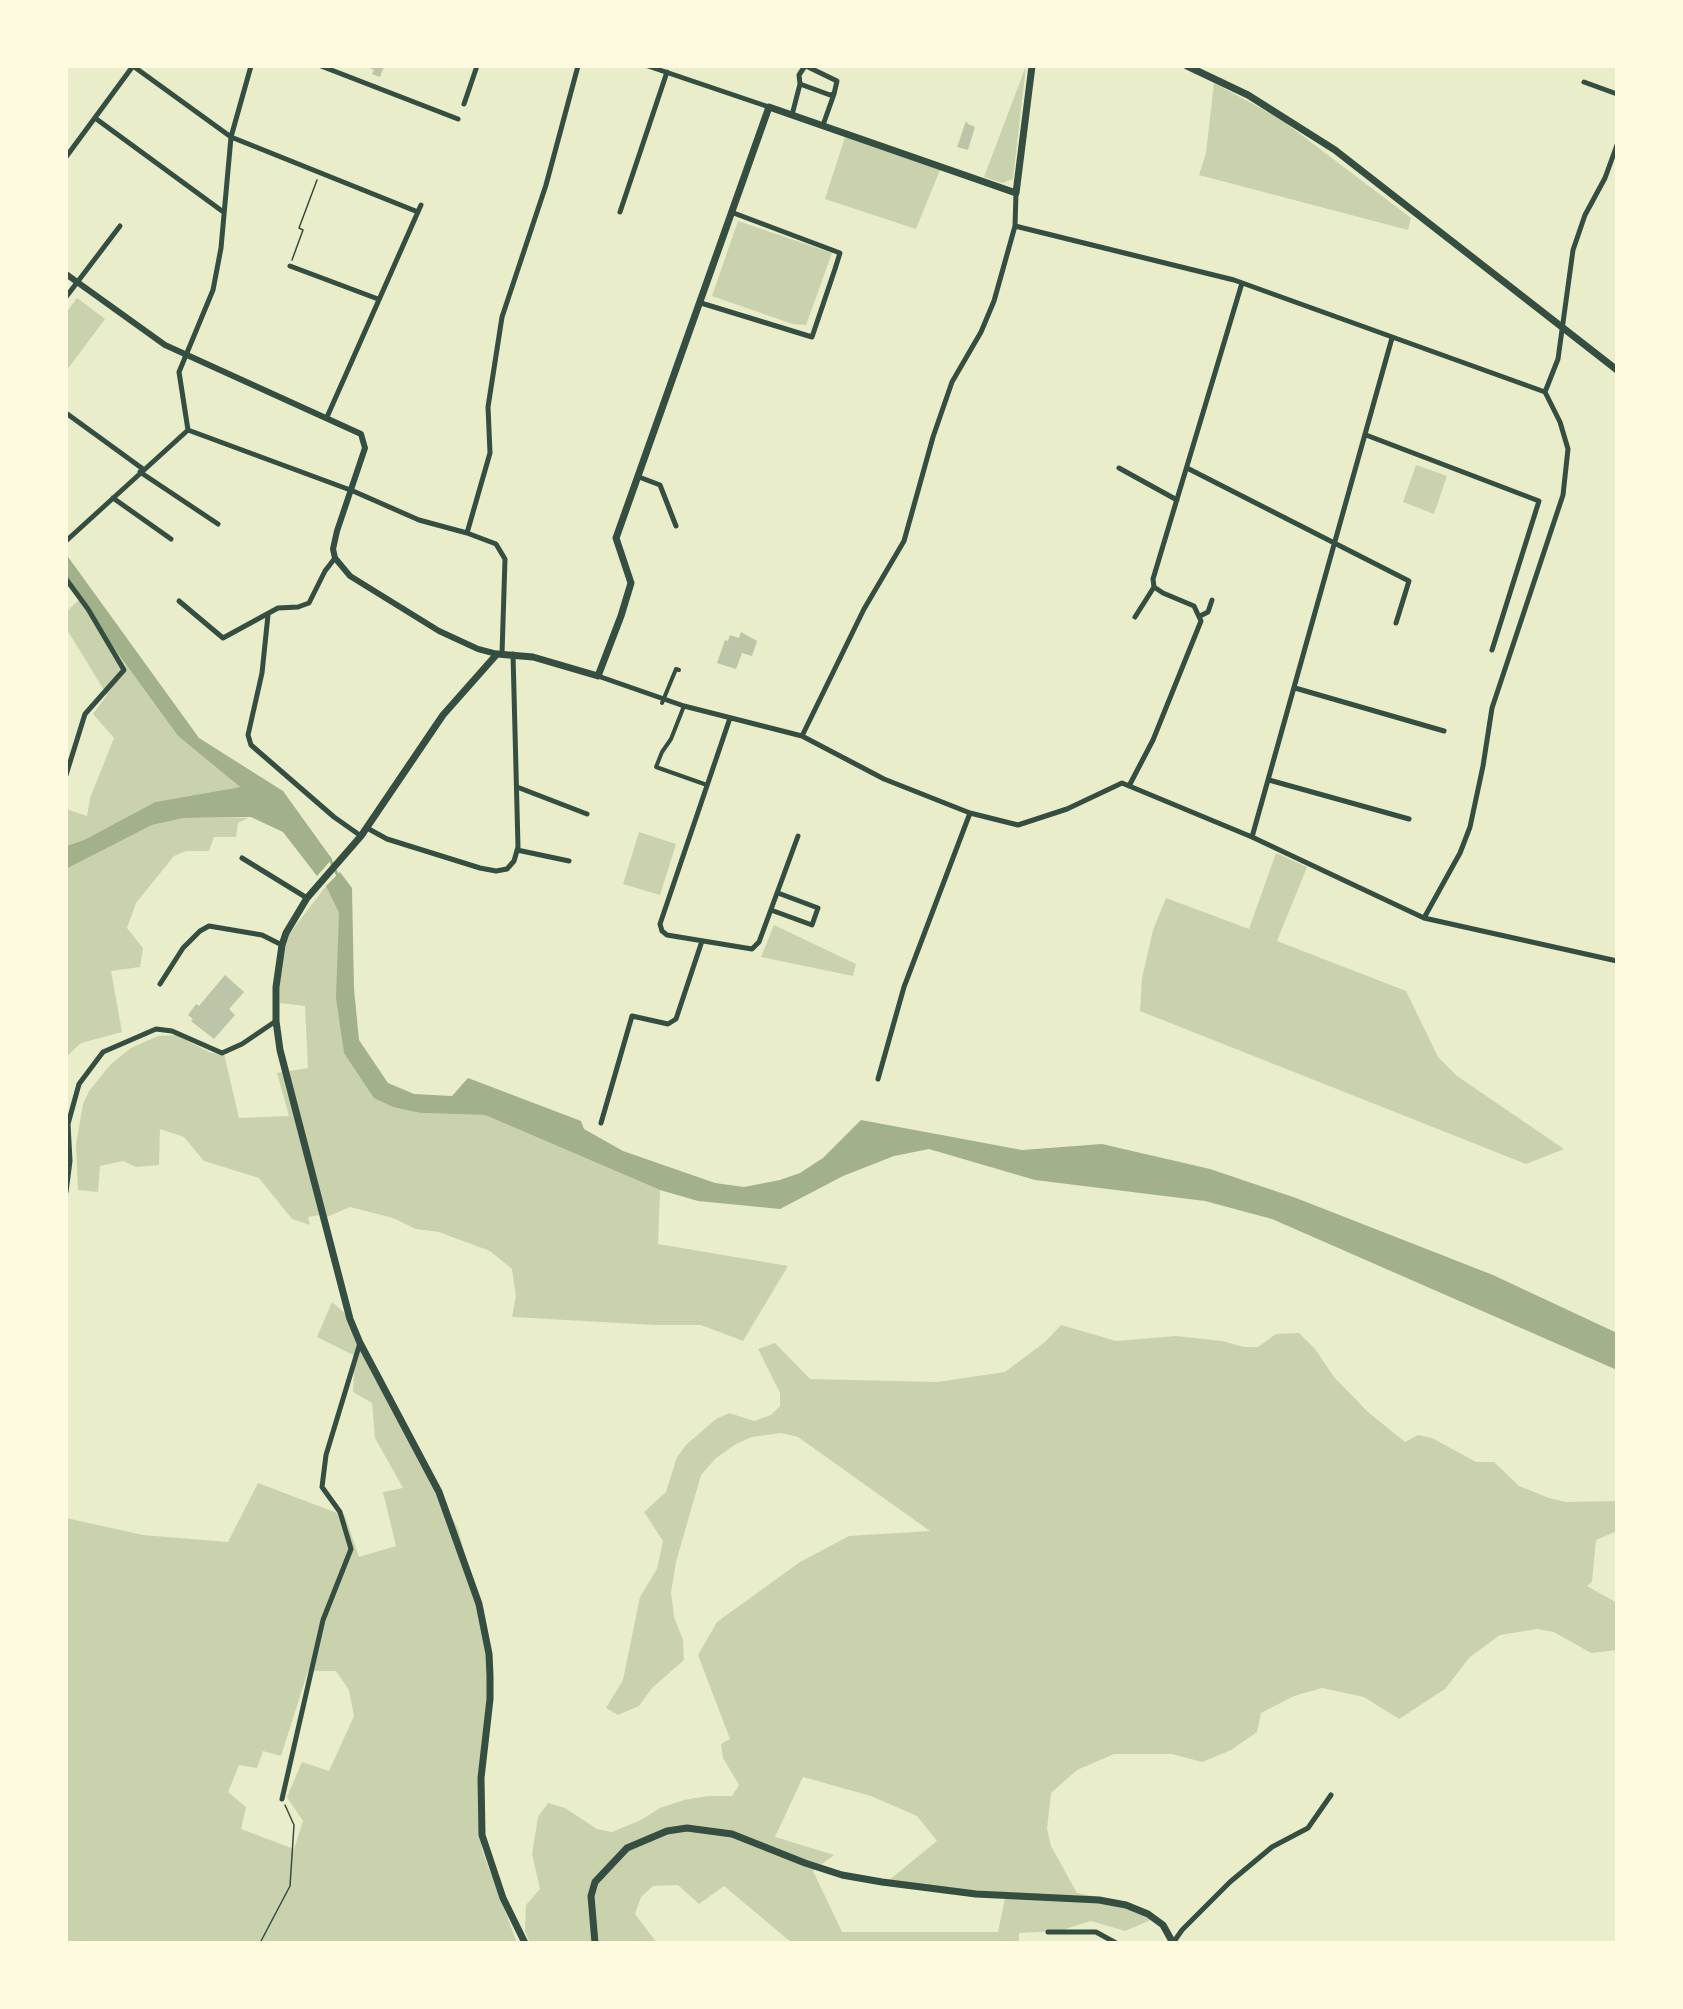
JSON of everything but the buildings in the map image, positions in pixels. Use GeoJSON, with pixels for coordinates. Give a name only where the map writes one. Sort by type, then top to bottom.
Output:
{"type":"FeatureCollection","features":[{"type":"Feature","properties":{"kind":"main road"},"geometry":{"type":"LineString","coordinates":[[1187,66],[1248,95],[1335,150],[1617,370]]}},
{"type":"Feature","properties":{"kind":"main road"},"geometry":{"type":"LineString","coordinates":[[525,1943],[502,1898],[482,1835],[481,1778],[490,1687],[489,1654],[479,1604],[439,1492],[360,1343],[331,1254],[280,1050],[276,1021],[276,987],[282,945],[286,933],[307,898],[367,828],[443,715],[499,654],[532,657],[598,676],[621,616],[630,583],[616,538],[769,107],[1016,193],[1033,69]]}},
{"type":"Feature","properties":{"kind":"main road"},"geometry":{"type":"LineString","coordinates":[[595,1943],[591,1896],[595,1882],[627,1848],[667,1831],[687,1828],[732,1834],[805,1863],[862,1878],[976,1894],[1099,1900],[1126,1905],[1148,1914],[1163,1925],[1173,1943]]}},
{"type":"Feature","properties":{"kind":"street"},"geometry":{"type":"LineString","coordinates":[[66,157],[133,66],[231,137],[418,212]]}},
{"type":"Feature","properties":{"kind":"street"},"geometry":{"type":"LineString","coordinates":[[188,430],[178,380],[185,353],[203,318],[213,290],[221,248],[222,211],[231,137],[251,66]]}},
{"type":"Feature","properties":{"kind":"street"},"geometry":{"type":"LineString","coordinates":[[321,66],[458,119]]}},
{"type":"Feature","properties":{"kind":"street"},"geometry":{"type":"LineString","coordinates":[[464,104],[477,66]]}},
{"type":"Feature","properties":{"kind":"street"},"geometry":{"type":"LineString","coordinates":[[467,533],[490,453],[488,407],[502,317],[546,185],[578,66]]}},
{"type":"Feature","properties":{"kind":"street"},"geometry":{"type":"LineString","coordinates":[[648,66],[769,107]]}},
{"type":"Feature","properties":{"kind":"street"},"geometry":{"type":"LineString","coordinates":[[792,115],[800,84],[799,75],[806,66],[837,81],[823,125]]}},
{"type":"Feature","properties":{"kind":"street"},"geometry":{"type":"LineString","coordinates":[[620,212],[667,72]]}},
{"type":"Feature","properties":{"kind":"street"},"geometry":{"type":"LineString","coordinates":[[1584,82],[1617,94]]}},
{"type":"Feature","properties":{"kind":"street"},"geometry":{"type":"LineString","coordinates":[[800,84],[830,95],[834,94]]}},
{"type":"Feature","properties":{"kind":"street"},"geometry":{"type":"LineString","coordinates":[[95,118],[222,211]]}},
{"type":"Feature","properties":{"kind":"street"},"geometry":{"type":"LineString","coordinates":[[1545,392],[1558,359],[1573,250],[1585,215],[1605,178],[1617,145]]}},
{"type":"Feature","properties":{"kind":"street"},"geometry":{"type":"LineString","coordinates":[[802,736],[864,609],[904,541],[940,415],[952,382],[981,332],[994,301],[1015,226],[1016,193]]}},
{"type":"Feature","properties":{"kind":"street"},"geometry":{"type":"LineString","coordinates":[[327,417],[421,205]]}},
{"type":"Feature","properties":{"kind":"street"},"geometry":{"type":"LineString","coordinates":[[701,303],[812,337],[840,254],[731,212]]}},
{"type":"Feature","properties":{"kind":"street"},"geometry":{"type":"LineString","coordinates":[[66,297],[120,226]]}},
{"type":"Feature","properties":{"kind":"street"},"geometry":{"type":"LineString","coordinates":[[1015,226],[1242,283],[1545,392],[1560,422],[1568,449],[1563,495],[1492,708],[1470,826],[1460,853],[1424,918]]}},
{"type":"Feature","properties":{"kind":"street"},"geometry":{"type":"LineString","coordinates":[[290,266],[378,299]]}},
{"type":"Feature","properties":{"kind":"street"},"geometry":{"type":"LineString","coordinates":[[66,274],[147,333],[185,353],[357,431],[365,442],[353,491],[337,531],[333,549],[335,558],[350,576],[439,631],[478,649],[499,654],[505,559],[496,544],[467,533],[419,520],[353,491],[188,430]]}},
{"type":"Feature","properties":{"kind":"street"},"geometry":{"type":"LineString","coordinates":[[1135,617],[1154,587],[1153,579],[1187,468],[1201,412],[1215,378],[1242,283]]}},
{"type":"Feature","properties":{"kind":"street"},"geometry":{"type":"LineString","coordinates":[[1252,837],[1392,338]]}},
{"type":"Feature","properties":{"kind":"street"},"geometry":{"type":"LineString","coordinates":[[66,413],[141,470],[218,524]]}},
{"type":"Feature","properties":{"kind":"street"},"geometry":{"type":"LineString","coordinates":[[66,541],[141,470],[188,430]]}},
{"type":"Feature","properties":{"kind":"street"},"geometry":{"type":"LineString","coordinates":[[1366,435],[1539,501],[1492,650]]}},
{"type":"Feature","properties":{"kind":"street"},"geometry":{"type":"LineString","coordinates":[[1119,468],[1177,500]]}},
{"type":"Feature","properties":{"kind":"street"},"geometry":{"type":"LineString","coordinates":[[1187,468],[1409,581],[1396,623]]}},
{"type":"Feature","properties":{"kind":"street"},"geometry":{"type":"LineString","coordinates":[[639,477],[660,485],[676,526]]}},
{"type":"Feature","properties":{"kind":"street"},"geometry":{"type":"LineString","coordinates":[[113,498],[171,539]]}},
{"type":"Feature","properties":{"kind":"street"},"geometry":{"type":"LineString","coordinates":[[179,601],[223,638],[278,608],[298,607],[309,603],[325,571],[335,558]]}},
{"type":"Feature","properties":{"kind":"street"},"geometry":{"type":"LineString","coordinates":[[66,579],[88,609],[124,670],[85,714],[66,775]]}},
{"type":"Feature","properties":{"kind":"street"},"geometry":{"type":"LineString","coordinates":[[598,676],[663,701],[802,736],[884,779],[970,813],[1018,825],[1067,809],[1125,784],[1155,734],[1201,621],[1194,606],[1154,587]]}},
{"type":"Feature","properties":{"kind":"street"},"geometry":{"type":"LineString","coordinates":[[1200,616],[1208,612],[1212,600]]}},
{"type":"Feature","properties":{"kind":"street"},"geometry":{"type":"LineString","coordinates":[[268,615],[262,673],[248,735],[251,745],[334,817],[361,836]]}},
{"type":"Feature","properties":{"kind":"street"},"geometry":{"type":"LineString","coordinates":[[367,828],[387,839],[496,871],[507,868],[514,861],[517,850],[517,787],[513,654]]}},
{"type":"Feature","properties":{"kind":"street"},"geometry":{"type":"LineString","coordinates":[[663,701],[676,669],[679,670]]}},
{"type":"Feature","properties":{"kind":"street"},"geometry":{"type":"LineString","coordinates":[[1295,688],[1444,731]]}},
{"type":"Feature","properties":{"kind":"street"},"geometry":{"type":"LineString","coordinates":[[684,706],[671,739],[656,767],[707,785]]}},
{"type":"Feature","properties":{"kind":"street"},"geometry":{"type":"LineString","coordinates":[[730,718],[660,924],[667,934],[752,949],[759,942],[798,836]]}},
{"type":"Feature","properties":{"kind":"street"},"geometry":{"type":"LineString","coordinates":[[1269,780],[1409,819]]}},
{"type":"Feature","properties":{"kind":"street"},"geometry":{"type":"LineString","coordinates":[[1125,784],[1252,837],[1424,918],[1617,961]]}},
{"type":"Feature","properties":{"kind":"street"},"geometry":{"type":"LineString","coordinates":[[517,787],[587,814]]}},
{"type":"Feature","properties":{"kind":"street"},"geometry":{"type":"LineString","coordinates":[[878,1079],[904,987],[970,813]]}},
{"type":"Feature","properties":{"kind":"street"},"geometry":{"type":"LineString","coordinates":[[517,850],[569,861]]}},
{"type":"Feature","properties":{"kind":"street"},"geometry":{"type":"LineString","coordinates":[[242,858],[307,898]]}},
{"type":"Feature","properties":{"kind":"street"},"geometry":{"type":"LineString","coordinates":[[771,910],[812,925],[818,908],[778,893]]}},
{"type":"Feature","properties":{"kind":"street"},"geometry":{"type":"LineString","coordinates":[[160,984],[183,948],[200,931],[209,926],[262,935],[282,945]]}},
{"type":"Feature","properties":{"kind":"street"},"geometry":{"type":"LineString","coordinates":[[600,1123],[632,1016],[668,1024],[676,1019],[702,941]]}},
{"type":"Feature","properties":{"kind":"street"},"geometry":{"type":"LineString","coordinates":[[66,1192],[70,1161],[69,1124],[79,1084],[103,1052],[156,1029],[172,1031],[222,1053],[242,1044],[276,1021]]}},
{"type":"Feature","properties":{"kind":"street"},"geometry":{"type":"LineString","coordinates":[[282,1799],[324,1620],[351,1549],[340,1512],[322,1487],[326,1455],[360,1343]]}},
{"type":"Feature","properties":{"kind":"street"},"geometry":{"type":"LineString","coordinates":[[1173,1943],[1182,1930],[1230,1882],[1272,1847],[1308,1828],[1331,1795]]}},
{"type":"Feature","properties":{"kind":"street"},"geometry":{"type":"LineString","coordinates":[[1048,1932],[1096,1932],[1116,1943]]}},
{"type":"Feature","properties":{"kind":"path"},"geometry":{"type":"LineString","coordinates":[[290,266],[303,230],[298,228],[319,174]]}},
{"type":"Feature","properties":{"kind":"path"},"geometry":{"type":"LineString","coordinates":[[260,1943],[290,1886],[294,1825],[282,1799]]}},
{"type":"Feature","properties":{"kind":"shaded area"},"geometry":{"type":"Polygon","coordinates":[[[1026,66],[1013,179],[1002,183],[984,177],[1026,66]]]}},
{"type":"Feature","properties":{"kind":"shaded area"},"geometry":{"type":"Polygon","coordinates":[[[1214,83],[1279,118],[1411,218],[1408,230],[1199,175],[1206,153],[1214,83]]]}},
{"type":"Feature","properties":{"kind":"shaded area"},"geometry":{"type":"Polygon","coordinates":[[[845,137],[940,170],[916,229],[825,199],[845,137]]]}},
{"type":"Feature","properties":{"kind":"shaded area"},"geometry":{"type":"Polygon","coordinates":[[[738,221],[832,253],[806,325],[793,324],[712,296],[738,221]]]}},
{"type":"Feature","properties":{"kind":"shaded area"},"geometry":{"type":"Polygon","coordinates":[[[77,298],[105,319],[67,370],[66,313],[77,298]]]}},
{"type":"Feature","properties":{"kind":"shaded area"},"geometry":{"type":"Polygon","coordinates":[[[1416,465],[1447,476],[1434,514],[1403,502],[1416,465]]]}},
{"type":"Feature","properties":{"kind":"shaded area"},"geometry":{"type":"Polygon","coordinates":[[[66,554],[199,738],[283,791],[332,859],[317,876],[283,832],[251,817],[184,818],[152,825],[66,869],[66,846],[84,840],[155,802],[240,787],[178,736],[66,582],[66,554]]]}},
{"type":"Feature","properties":{"kind":"shaded area"},"geometry":{"type":"Polygon","coordinates":[[[79,600],[178,736],[240,787],[155,802],[84,840],[66,846],[66,809],[87,816],[90,798],[114,738],[93,714],[107,695],[66,628],[66,612],[79,600]]]}},
{"type":"Feature","properties":{"kind":"shaded area"},"geometry":{"type":"Polygon","coordinates":[[[184,818],[248,818],[238,823],[236,837],[214,837],[209,851],[186,851],[174,856],[136,903],[127,928],[143,948],[140,967],[111,971],[122,1032],[81,1043],[66,1057],[66,869],[152,825],[184,818]]]}},
{"type":"Feature","properties":{"kind":"shaded area"},"geometry":{"type":"Polygon","coordinates":[[[639,832],[676,844],[660,895],[623,884],[639,832]]]}},
{"type":"Feature","properties":{"kind":"shaded area"},"geometry":{"type":"Polygon","coordinates":[[[1276,853],[1307,867],[1277,941],[1406,991],[1438,1057],[1457,1076],[1564,1149],[1526,1164],[1140,1011],[1142,978],[1153,930],[1166,898],[1249,929],[1276,853]]]}},
{"type":"Feature","properties":{"kind":"shaded area"},"geometry":{"type":"Polygon","coordinates":[[[340,872],[352,888],[354,989],[359,1040],[388,1083],[414,1094],[452,1096],[468,1078],[581,1121],[584,1129],[623,1151],[715,1183],[744,1187],[780,1180],[800,1173],[823,1158],[861,1120],[1022,1150],[1102,1144],[1210,1169],[1296,1198],[1493,1275],[1617,1333],[1617,1370],[1272,1219],[1205,1201],[1035,1180],[929,1149],[894,1156],[843,1176],[780,1209],[698,1201],[660,1190],[485,1115],[421,1113],[393,1107],[374,1098],[344,1053],[336,998],[339,913],[326,886],[340,872]]]}},
{"type":"Feature","properties":{"kind":"shaded area"},"geometry":{"type":"Polygon","coordinates":[[[326,886],[339,913],[344,1053],[421,1113],[485,1115],[660,1190],[658,1244],[788,1266],[743,1341],[701,1325],[655,1325],[512,1317],[516,1296],[512,1269],[490,1251],[439,1232],[416,1229],[393,1218],[350,1207],[327,1217],[326,1214],[308,1217],[310,1225],[292,1219],[259,1178],[204,1161],[184,1137],[160,1129],[159,1165],[136,1167],[123,1161],[100,1166],[98,1192],[78,1190],[76,1145],[83,1104],[89,1091],[111,1064],[131,1048],[158,1036],[176,1035],[211,1053],[224,1054],[239,1118],[289,1116],[277,1073],[308,1068],[305,1006],[280,1003],[279,967],[287,937],[326,886]]]}},
{"type":"Feature","properties":{"kind":"shaded area"},"geometry":{"type":"Polygon","coordinates":[[[774,925],[856,964],[853,976],[761,957],[774,925]]]}},
{"type":"Feature","properties":{"kind":"shaded area"},"geometry":{"type":"Polygon","coordinates":[[[332,1302],[350,1318],[458,1529],[487,1635],[491,1696],[478,1793],[482,1850],[517,1943],[66,1943],[66,1518],[143,1535],[228,1542],[258,1483],[345,1516],[359,1557],[396,1546],[383,1492],[403,1488],[375,1438],[372,1403],[353,1392],[355,1356],[317,1337],[332,1302]],[[308,1671],[281,1756],[263,1751],[257,1768],[239,1765],[228,1792],[246,1807],[241,1829],[294,1849],[303,1821],[287,1797],[302,1762],[329,1771],[354,1716],[349,1690],[336,1671],[308,1671]]]}},
{"type":"Feature","properties":{"kind":"shaded area"},"geometry":{"type":"Polygon","coordinates":[[[1061,1325],[1116,1341],[1176,1336],[1222,1341],[1244,1347],[1258,1347],[1276,1334],[1299,1333],[1315,1349],[1334,1377],[1368,1412],[1405,1442],[1418,1435],[1432,1438],[1476,1462],[1494,1462],[1519,1486],[1549,1498],[1566,1502],[1617,1501],[1617,1531],[1596,1540],[1592,1582],[1587,1586],[1617,1603],[1617,1650],[1591,1653],[1554,1632],[1537,1629],[1500,1635],[1470,1657],[1445,1689],[1399,1719],[1364,1697],[1322,1688],[1294,1696],[1261,1713],[1257,1732],[1231,1750],[1202,1762],[1172,1754],[1114,1754],[1077,1770],[1051,1793],[1047,1829],[1051,1846],[1077,1893],[1119,1901],[1151,1920],[1125,1931],[1091,1921],[1059,1931],[1019,1933],[1019,1943],[792,1943],[724,1886],[699,1904],[678,1885],[653,1886],[641,1897],[635,1914],[657,1943],[530,1943],[525,1931],[526,1905],[540,1889],[532,1854],[538,1817],[548,1803],[565,1808],[597,1829],[612,1832],[641,1820],[660,1808],[684,1800],[708,1796],[732,1796],[739,1785],[723,1758],[721,1744],[730,1739],[698,1655],[717,1622],[800,1562],[849,1536],[930,1531],[798,1437],[781,1433],[752,1437],[736,1444],[716,1458],[701,1475],[676,1562],[671,1592],[674,1617],[683,1640],[684,1660],[652,1688],[639,1706],[618,1715],[606,1708],[623,1680],[640,1597],[657,1569],[663,1541],[644,1512],[666,1492],[677,1457],[686,1445],[716,1419],[729,1413],[754,1421],[771,1415],[780,1406],[780,1393],[758,1349],[775,1343],[810,1379],[937,1382],[1005,1372],[1045,1342],[1061,1325]],[[803,1777],[775,1837],[834,1855],[813,1871],[842,1932],[998,1932],[1005,1898],[883,1885],[937,1841],[917,1816],[871,1796],[803,1777]]]}},
{"type":"Feature","properties":{"kind":"waterway"},"geometry":{"type":"LineString","coordinates":[[329,857],[339,878]]}}]}
